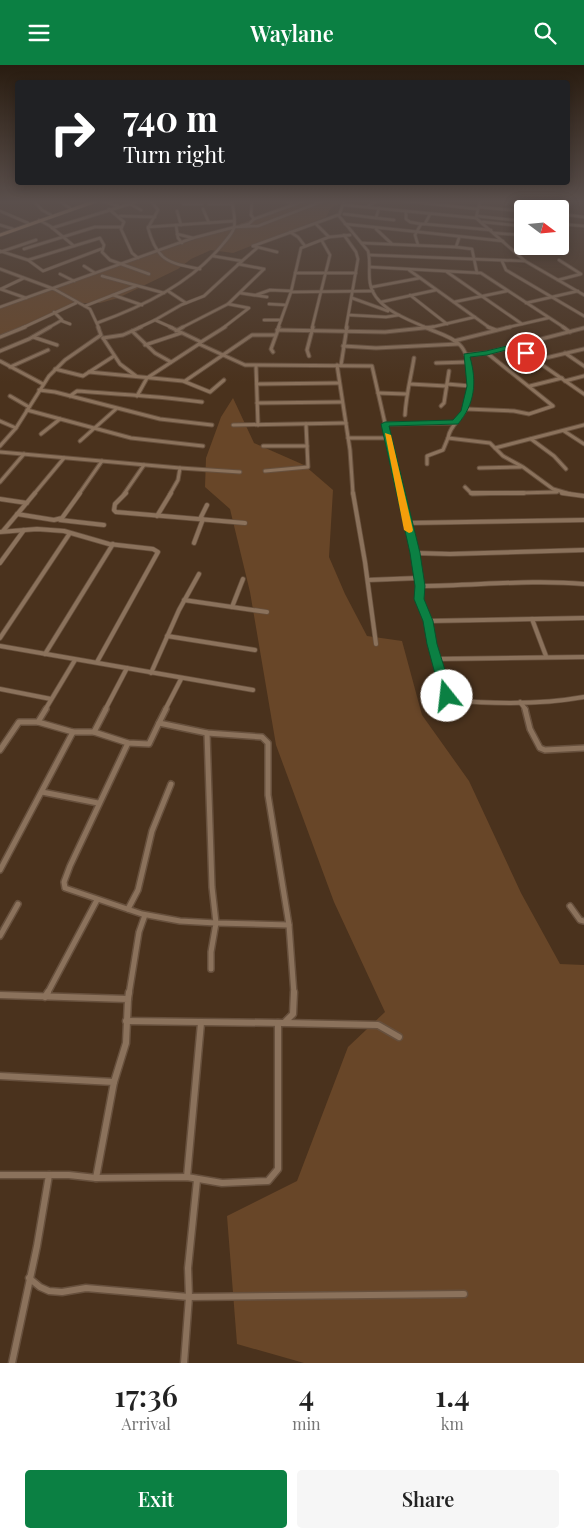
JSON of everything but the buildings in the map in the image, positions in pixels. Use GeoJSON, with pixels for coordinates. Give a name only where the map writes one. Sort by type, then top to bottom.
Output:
{"type":"FeatureCollection","features":[{"type":"Feature","properties":{"kind":"street"},"geometry":{"type":"LineString","coordinates":[[30,262],[43,271],[68,262]]}},
{"type":"Feature","properties":{"kind":"street"},"geometry":{"type":"LineString","coordinates":[[115,262],[149,273]]}},
{"type":"Feature","properties":{"kind":"street"},"geometry":{"type":"LineString","coordinates":[[0,307],[128,262]]}},
{"type":"Feature","properties":{"kind":"street"},"geometry":{"type":"LineString","coordinates":[[174,262],[200,269]]}},
{"type":"Feature","properties":{"kind":"street"},"geometry":{"type":"LineString","coordinates":[[98,323],[121,316],[168,291],[185,281],[207,262]]}},
{"type":"Feature","properties":{"kind":"street"},"geometry":{"type":"LineString","coordinates":[[0,446],[16,428],[43,383],[65,360],[102,336],[112,338],[132,331],[186,303],[204,296],[241,262]]}},
{"type":"Feature","properties":{"kind":"street"},"geometry":{"type":"LineString","coordinates":[[273,352],[271,349],[291,292],[298,262]]}},
{"type":"Feature","properties":{"kind":"street"},"geometry":{"type":"LineString","coordinates":[[309,356],[308,350],[329,262]]}},
{"type":"Feature","properties":{"kind":"street"},"geometry":{"type":"LineString","coordinates":[[358,262],[339,365],[339,383],[348,438],[352,488],[368,580],[376,644]]}},
{"type":"Feature","properties":{"kind":"street"},"geometry":{"type":"LineString","coordinates":[[370,262],[372,289],[381,302],[399,315],[460,344],[468,362],[470,386],[466,409],[449,430],[443,450],[426,456],[427,464]]}},
{"type":"Feature","properties":{"kind":"street"},"geometry":{"type":"LineString","coordinates":[[474,262],[477,273]]}},
{"type":"Feature","properties":{"kind":"street"},"geometry":{"type":"LineString","coordinates":[[502,262],[506,270],[584,317]]}},
{"type":"Feature","properties":{"kind":"street"},"geometry":{"type":"LineString","coordinates":[[526,262],[584,295]]}},
{"type":"Feature","properties":{"kind":"street"},"geometry":{"type":"LineString","coordinates":[[562,262],[583,275]]}},
{"type":"Feature","properties":{"kind":"street"},"geometry":{"type":"LineString","coordinates":[[176,331],[228,304],[264,269],[238,264]]}},
{"type":"Feature","properties":{"kind":"street"},"geometry":{"type":"LineString","coordinates":[[84,266],[95,273]]}},
{"type":"Feature","properties":{"kind":"street"},"geometry":{"type":"LineString","coordinates":[[370,267],[482,274],[570,332]]}},
{"type":"Feature","properties":{"kind":"street"},"geometry":{"type":"LineString","coordinates":[[0,269],[54,289],[94,313],[102,336],[122,368],[138,377]]}},
{"type":"Feature","properties":{"kind":"street"},"geometry":{"type":"LineString","coordinates":[[408,270],[474,317],[496,330]]}},
{"type":"Feature","properties":{"kind":"street"},"geometry":{"type":"LineString","coordinates":[[447,271],[522,324]]}},
{"type":"Feature","properties":{"kind":"street"},"geometry":{"type":"LineString","coordinates":[[295,273],[356,273]]}},
{"type":"Feature","properties":{"kind":"street"},"geometry":{"type":"LineString","coordinates":[[60,274],[74,281]]}},
{"type":"Feature","properties":{"kind":"street"},"geometry":{"type":"LineString","coordinates":[[558,280],[583,275]]}},
{"type":"Feature","properties":{"kind":"street"},"geometry":{"type":"LineString","coordinates":[[102,276],[164,293]]}},
{"type":"Feature","properties":{"kind":"street"},"geometry":{"type":"LineString","coordinates":[[1,289],[24,278]]}},
{"type":"Feature","properties":{"kind":"street"},"geometry":{"type":"LineString","coordinates":[[256,295],[270,290],[322,293],[353,292],[420,278]]}},
{"type":"Feature","properties":{"kind":"street"},"geometry":{"type":"LineString","coordinates":[[85,306],[137,286]]}},
{"type":"Feature","properties":{"kind":"street"},"geometry":{"type":"LineString","coordinates":[[1,289],[26,298]]}},
{"type":"Feature","properties":{"kind":"street"},"geometry":{"type":"LineString","coordinates":[[381,302],[436,290]]}},
{"type":"Feature","properties":{"kind":"street"},"geometry":{"type":"LineString","coordinates":[[168,291],[186,303]]}},
{"type":"Feature","properties":{"kind":"street"},"geometry":{"type":"LineString","coordinates":[[454,302],[507,291]]}},
{"type":"Feature","properties":{"kind":"street"},"geometry":{"type":"LineString","coordinates":[[526,303],[578,291]]}},
{"type":"Feature","properties":{"kind":"street"},"geometry":{"type":"LineString","coordinates":[[240,293],[267,297]]}},
{"type":"Feature","properties":{"kind":"street"},"geometry":{"type":"LineString","coordinates":[[113,295],[142,305]]}},
{"type":"Feature","properties":{"kind":"street"},"geometry":{"type":"LineString","coordinates":[[410,295],[447,324]]}},
{"type":"Feature","properties":{"kind":"street"},"geometry":{"type":"LineString","coordinates":[[352,298],[393,311]]}},
{"type":"Feature","properties":{"kind":"street"},"geometry":{"type":"LineString","coordinates":[[0,337],[10,331],[43,320],[54,312],[76,303]]}},
{"type":"Feature","properties":{"kind":"street"},"geometry":{"type":"LineString","coordinates":[[137,396],[147,378],[216,334],[250,308],[228,304]]}},
{"type":"Feature","properties":{"kind":"street"},"geometry":{"type":"LineString","coordinates":[[269,304],[286,305]]}},
{"type":"Feature","properties":{"kind":"street"},"geometry":{"type":"LineString","coordinates":[[54,312],[62,321],[70,324]]}},
{"type":"Feature","properties":{"kind":"street"},"geometry":{"type":"LineString","coordinates":[[349,315],[386,317],[399,315]]}},
{"type":"Feature","properties":{"kind":"street"},"geometry":{"type":"LineString","coordinates":[[277,330],[345,330],[381,333],[426,329],[474,317]]}},
{"type":"Feature","properties":{"kind":"street"},"geometry":{"type":"LineString","coordinates":[[264,319],[281,320]]}},
{"type":"Feature","properties":{"kind":"street"},"geometry":{"type":"LineString","coordinates":[[454,341],[550,319]]}},
{"type":"Feature","properties":{"kind":"street"},"geometry":{"type":"LineString","coordinates":[[154,320],[241,365],[372,366],[415,553],[420,586],[419,599],[428,621],[436,659],[449,700],[463,703],[520,702],[561,701],[584,697]]}},
{"type":"Feature","properties":{"kind":"street"},"geometry":{"type":"LineString","coordinates":[[0,351],[33,337],[62,321]]}},
{"type":"Feature","properties":{"kind":"street"},"geometry":{"type":"LineString","coordinates":[[466,355],[487,353],[584,328]]}},
{"type":"Feature","properties":{"kind":"street"},"geometry":{"type":"LineString","coordinates":[[132,331],[159,358],[171,362]]}},
{"type":"Feature","properties":{"kind":"street"},"geometry":{"type":"LineString","coordinates":[[145,345],[181,333]]}},
{"type":"Feature","properties":{"kind":"street"},"geometry":{"type":"LineString","coordinates":[[186,381],[252,335],[275,335]]}},
{"type":"Feature","properties":{"kind":"street"},"geometry":{"type":"LineString","coordinates":[[33,337],[56,345]]}},
{"type":"Feature","properties":{"kind":"street"},"geometry":{"type":"LineString","coordinates":[[344,345],[376,348],[460,344]]}},
{"type":"Feature","properties":{"kind":"street"},"geometry":{"type":"LineString","coordinates":[[515,346],[584,394]]}},
{"type":"Feature","properties":{"kind":"street"},"geometry":{"type":"LineString","coordinates":[[537,361],[584,349]]}},
{"type":"Feature","properties":{"kind":"street"},"geometry":{"type":"LineString","coordinates":[[10,367],[48,350]]}},
{"type":"Feature","properties":{"kind":"street"},"geometry":{"type":"LineString","coordinates":[[466,409],[514,411],[529,415],[553,405],[487,353]]}},
{"type":"Feature","properties":{"kind":"street"},"geometry":{"type":"LineString","coordinates":[[565,353],[584,366]]}},
{"type":"Feature","properties":{"kind":"street"},"geometry":{"type":"LineString","coordinates":[[55,369],[84,376],[114,356]]}},
{"type":"Feature","properties":{"kind":"street"},"geometry":{"type":"LineString","coordinates":[[406,415],[406,394],[410,384],[414,358]]}},
{"type":"Feature","properties":{"kind":"street"},"geometry":{"type":"LineString","coordinates":[[0,361],[43,383]]}},
{"type":"Feature","properties":{"kind":"street"},"geometry":{"type":"LineString","coordinates":[[436,363],[468,362]]}},
{"type":"Feature","properties":{"kind":"street"},"geometry":{"type":"LineString","coordinates":[[256,366],[258,425]]}},
{"type":"Feature","properties":{"kind":"street"},"geometry":{"type":"LineString","coordinates":[[441,406],[444,405],[449,371]]}},
{"type":"Feature","properties":{"kind":"street"},"geometry":{"type":"LineString","coordinates":[[89,372],[186,381],[210,392],[224,380]]}},
{"type":"Feature","properties":{"kind":"street"},"geometry":{"type":"LineString","coordinates":[[530,386],[584,376]]}},
{"type":"Feature","properties":{"kind":"street"},"geometry":{"type":"LineString","coordinates":[[257,384],[339,383]]}},
{"type":"Feature","properties":{"kind":"street"},"geometry":{"type":"LineString","coordinates":[[410,384],[470,386]]}},
{"type":"Feature","properties":{"kind":"street"},"geometry":{"type":"LineString","coordinates":[[39,390],[160,419],[212,425]]}},
{"type":"Feature","properties":{"kind":"street"},"geometry":{"type":"LineString","coordinates":[[70,396],[78,391],[137,396],[150,395],[202,402]]}},
{"type":"Feature","properties":{"kind":"street"},"geometry":{"type":"LineString","coordinates":[[378,393],[406,394]]}},
{"type":"Feature","properties":{"kind":"street"},"geometry":{"type":"LineString","coordinates":[[10,397],[28,409],[94,429],[149,441],[203,446]]}},
{"type":"Feature","properties":{"kind":"street"},"geometry":{"type":"LineString","coordinates":[[257,403],[342,403]]}},
{"type":"Feature","properties":{"kind":"street"},"geometry":{"type":"LineString","coordinates":[[80,441],[116,409]]}},
{"type":"Feature","properties":{"kind":"street"},"geometry":{"type":"LineString","coordinates":[[490,411],[493,416]]}},
{"type":"Feature","properties":{"kind":"street"},"geometry":{"type":"LineString","coordinates":[[41,434],[60,419]]}},
{"type":"Feature","properties":{"kind":"street"},"geometry":{"type":"LineString","coordinates":[[0,421],[16,428]]}},
{"type":"Feature","properties":{"kind":"street"},"geometry":{"type":"LineString","coordinates":[[233,425],[346,423]]}},
{"type":"Feature","properties":{"kind":"street"},"geometry":{"type":"LineString","coordinates":[[385,424],[455,423]]}},
{"type":"Feature","properties":{"kind":"street"},"geometry":{"type":"LineString","coordinates":[[264,471],[306,468],[308,466],[306,424]]}},
{"type":"Feature","properties":{"kind":"street"},"geometry":{"type":"LineString","coordinates":[[495,448],[584,425]]}},
{"type":"Feature","properties":{"kind":"street"},"geometry":{"type":"LineString","coordinates":[[564,431],[584,444]]}},
{"type":"Feature","properties":{"kind":"street"},"geometry":{"type":"LineString","coordinates":[[448,437],[460,441],[486,442],[558,492]]}},
{"type":"Feature","properties":{"kind":"street"},"geometry":{"type":"LineString","coordinates":[[348,438],[388,438]]}},
{"type":"Feature","properties":{"kind":"street"},"geometry":{"type":"LineString","coordinates":[[531,439],[554,456],[566,469]]}},
{"type":"Feature","properties":{"kind":"street"},"geometry":{"type":"LineString","coordinates":[[263,446],[307,446]]}},
{"type":"Feature","properties":{"kind":"street"},"geometry":{"type":"LineString","coordinates":[[0,452],[180,469],[240,472]]}},
{"type":"Feature","properties":{"kind":"street"},"geometry":{"type":"LineString","coordinates":[[0,482],[24,454]]}},
{"type":"Feature","properties":{"kind":"street"},"geometry":{"type":"LineString","coordinates":[[2,532],[64,458]]}},
{"type":"Feature","properties":{"kind":"street"},"geometry":{"type":"LineString","coordinates":[[59,520],[102,461]]}},
{"type":"Feature","properties":{"kind":"street"},"geometry":{"type":"LineString","coordinates":[[144,465],[130,488],[115,504],[114,511],[245,523]]}},
{"type":"Feature","properties":{"kind":"street"},"geometry":{"type":"LineString","coordinates":[[479,468],[523,467]]}},
{"type":"Feature","properties":{"kind":"street"},"geometry":{"type":"LineString","coordinates":[[157,516],[178,480],[180,469]]}},
{"type":"Feature","properties":{"kind":"street"},"geometry":{"type":"LineString","coordinates":[[465,487],[472,494],[558,492],[584,496]]}},
{"type":"Feature","properties":{"kind":"street"},"geometry":{"type":"LineString","coordinates":[[0,499],[27,503]]}},
{"type":"Feature","properties":{"kind":"street"},"geometry":{"type":"LineString","coordinates":[[194,543],[207,505]]}},
{"type":"Feature","properties":{"kind":"street"},"geometry":{"type":"LineString","coordinates":[[17,514],[104,525]]}},
{"type":"Feature","properties":{"kind":"street"},"geometry":{"type":"LineString","coordinates":[[407,523],[584,520]]}},
{"type":"Feature","properties":{"kind":"street"},"geometry":{"type":"LineString","coordinates":[[2,532],[43,529],[70,533],[113,545],[153,549],[158,555],[97,662]]}},
{"type":"Feature","properties":{"kind":"street"},"geometry":{"type":"LineString","coordinates":[[0,563],[24,530]]}},
{"type":"Feature","properties":{"kind":"street"},"geometry":{"type":"LineString","coordinates":[[0,637],[70,533]]}},
{"type":"Feature","properties":{"kind":"street"},"geometry":{"type":"LineString","coordinates":[[45,654],[113,545]]}},
{"type":"Feature","properties":{"kind":"street"},"geometry":{"type":"LineString","coordinates":[[415,553],[450,554],[584,550]]}},
{"type":"Feature","properties":{"kind":"street"},"geometry":{"type":"LineString","coordinates":[[151,673],[184,600],[199,574]]}},
{"type":"Feature","properties":{"kind":"street"},"geometry":{"type":"LineString","coordinates":[[368,580],[419,578]]}},
{"type":"Feature","properties":{"kind":"street"},"geometry":{"type":"LineString","coordinates":[[232,607],[243,579]]}},
{"type":"Feature","properties":{"kind":"street"},"geometry":{"type":"LineString","coordinates":[[420,586],[554,581],[584,584]]}},
{"type":"Feature","properties":{"kind":"street"},"geometry":{"type":"LineString","coordinates":[[184,600],[267,611]]}},
{"type":"Feature","properties":{"kind":"street"},"geometry":{"type":"LineString","coordinates":[[532,619],[546,656]]}},
{"type":"Feature","properties":{"kind":"street"},"geometry":{"type":"LineString","coordinates":[[428,621],[584,619]]}},
{"type":"Feature","properties":{"kind":"street"},"geometry":{"type":"LineString","coordinates":[[167,636],[255,650]]}},
{"type":"Feature","properties":{"kind":"street"},"geometry":{"type":"LineString","coordinates":[[0,646],[253,690]]}},
{"type":"Feature","properties":{"kind":"street"},"geometry":{"type":"LineString","coordinates":[[436,659],[528,659],[546,656],[584,657]]}},
{"type":"Feature","properties":{"kind":"street"},"geometry":{"type":"LineString","coordinates":[[38,722],[75,660]]}},
{"type":"Feature","properties":{"kind":"street"},"geometry":{"type":"LineString","coordinates":[[94,732],[104,708],[127,668]]}},
{"type":"Feature","properties":{"kind":"street"},"geometry":{"type":"LineString","coordinates":[[0,750],[18,721],[38,722],[73,732],[94,732],[128,743],[149,744],[181,679]]}},
{"type":"Feature","properties":{"kind":"street"},"geometry":{"type":"LineString","coordinates":[[0,689],[51,699]]}},
{"type":"Feature","properties":{"kind":"street"},"geometry":{"type":"LineString","coordinates":[[520,702],[526,710],[530,729],[540,749],[584,748]]}},
{"type":"Feature","properties":{"kind":"street"},"geometry":{"type":"LineString","coordinates":[[159,723],[207,733],[266,739],[268,795],[289,925],[294,990],[293,1014],[281,1023]]}},
{"type":"Feature","properties":{"kind":"street"},"geometry":{"type":"LineString","coordinates":[[0,870],[73,732]]}},
{"type":"Feature","properties":{"kind":"street"},"geometry":{"type":"LineString","coordinates":[[207,733],[212,887],[216,923],[211,952],[211,969]]}},
{"type":"Feature","properties":{"kind":"street"},"geometry":{"type":"LineString","coordinates":[[128,743],[98,803],[64,882],[65,887],[70,891],[145,915],[205,924],[289,925]]}},
{"type":"Feature","properties":{"kind":"street"},"geometry":{"type":"LineString","coordinates":[[128,909],[138,890],[152,831],[171,784]]}},
{"type":"Feature","properties":{"kind":"street"},"geometry":{"type":"LineString","coordinates":[[42,792],[98,803]]}},
{"type":"Feature","properties":{"kind":"street"},"geometry":{"type":"LineString","coordinates":[[45,997],[97,900]]}},
{"type":"Feature","properties":{"kind":"street"},"geometry":{"type":"LineString","coordinates":[[0,936],[18,904]]}},
{"type":"Feature","properties":{"kind":"street"},"geometry":{"type":"LineString","coordinates":[[570,906],[580,920],[584,921]]}},
{"type":"Feature","properties":{"kind":"street"},"geometry":{"type":"LineString","coordinates":[[96,1178],[114,1082],[126,1043],[128,999],[140,932],[145,915]]}},
{"type":"Feature","properties":{"kind":"street"},"geometry":{"type":"LineString","coordinates":[[0,995],[128,999]]}},
{"type":"Feature","properties":{"kind":"street"},"geometry":{"type":"LineString","coordinates":[[126,1021],[378,1025],[399,1037]]}},
{"type":"Feature","properties":{"kind":"street"},"geometry":{"type":"LineString","coordinates":[[187,1177],[201,1023]]}},
{"type":"Feature","properties":{"kind":"street"},"geometry":{"type":"LineString","coordinates":[[0,1175],[69,1175],[96,1178],[187,1177],[222,1183],[268,1181],[278,1169],[281,1023]]}},
{"type":"Feature","properties":{"kind":"street"},"geometry":{"type":"LineString","coordinates":[[0,1076],[114,1082]]}},
{"type":"Feature","properties":{"kind":"street"},"geometry":{"type":"LineString","coordinates":[[12,1363],[37,1246],[49,1175]]}},
{"type":"Feature","properties":{"kind":"street"},"geometry":{"type":"LineString","coordinates":[[184,1363],[189,1297],[188,1268],[197,1180]]}},
{"type":"Feature","properties":{"kind":"street"},"geometry":{"type":"LineString","coordinates":[[29,1278],[40,1287],[49,1291],[62,1292],[86,1288],[189,1297],[464,1294]]}},
{"type":"Feature","properties":{"kind":"shaded area"},"geometry":{"type":"Polygon","coordinates":[[[131,262],[188,262],[178,269],[118,298],[100,303],[80,303],[0,337],[0,307],[131,262]]]}},
{"type":"Feature","properties":{"kind":"shaded area"},"geometry":{"type":"Polygon","coordinates":[[[233,398],[254,443],[304,465],[333,490],[329,557],[345,594],[367,636],[402,641],[422,715],[469,781],[521,893],[560,964],[584,965],[584,1363],[304,1363],[237,1344],[227,1216],[297,1181],[348,1047],[385,1012],[334,902],[276,745],[250,592],[230,509],[205,487],[206,458],[221,417],[233,398]]]}},
{"type":"Feature","properties":{"kind":"slow traffic"},"geometry":{"type":"LineString","coordinates":[[387,435],[409,530]]}},
{"type":"Feature","properties":{"kind":"route"},"geometry":{"type":"LineString","coordinates":[[447,696],[432,644],[428,621],[419,599],[420,586],[415,553],[400,496],[397,473],[385,424],[455,423],[465,411],[470,386],[470,369],[466,355],[487,353],[515,346],[526,353]]}}]}
